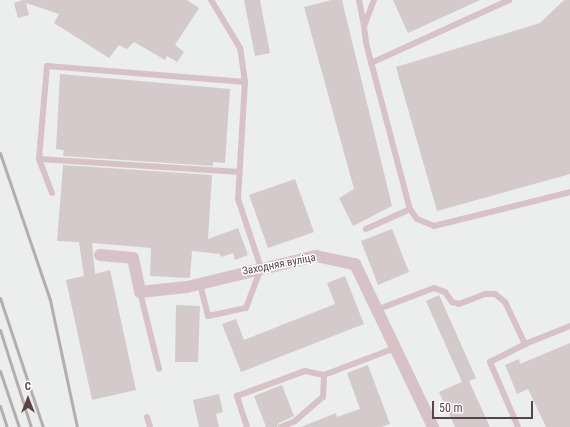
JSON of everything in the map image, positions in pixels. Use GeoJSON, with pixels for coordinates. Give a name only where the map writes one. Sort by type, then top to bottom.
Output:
{"type":"FeatureCollection","features":[{"type":"Feature","properties":{"kind":"street"},"geometry":{"type":"LineString","coordinates":[[100,255],[133,258],[140,292]]}},
{"type":"Feature","properties":{"kind":"street","name":"Заходняя вуліца"},"geometry":{"type":"LineString","coordinates":[[140,292],[200,284],[316,256],[355,264],[433,427]]}},
{"type":"Feature","properties":{"kind":"lane"},"geometry":{"type":"LineString","coordinates":[[200,284],[208,316],[246,308],[262,268],[238,199],[245,82],[240,48],[211,0]]}},
{"type":"Feature","properties":{"kind":"lane"},"geometry":{"type":"LineString","coordinates":[[359,0],[371,63],[410,209],[416,219],[434,226],[570,192]]}},
{"type":"Feature","properties":{"kind":"lane"},"geometry":{"type":"LineString","coordinates":[[364,26],[374,0]]}},
{"type":"Feature","properties":{"kind":"lane"},"geometry":{"type":"LineString","coordinates":[[371,63],[509,0]]}},
{"type":"Feature","properties":{"kind":"lane"},"geometry":{"type":"LineString","coordinates":[[52,193],[39,159],[47,66],[245,82]]}},
{"type":"Feature","properties":{"kind":"lane"},"geometry":{"type":"LineString","coordinates":[[39,159],[240,172]]}},
{"type":"Feature","properties":{"kind":"lane"},"geometry":{"type":"LineString","coordinates":[[366,229],[410,209]]}},
{"type":"Feature","properties":{"kind":"lane"},"geometry":{"type":"LineString","coordinates":[[376,310],[434,288],[445,292],[452,302],[459,304],[485,294],[495,294],[505,302],[525,344]]}},
{"type":"Feature","properties":{"kind":"lane"},"geometry":{"type":"LineString","coordinates":[[140,292],[158,369]]}},
{"type":"Feature","properties":{"kind":"lane"},"geometry":{"type":"LineString","coordinates":[[518,427],[490,362],[525,344],[570,326]]}},
{"type":"Feature","properties":{"kind":"lane"},"geometry":{"type":"LineString","coordinates":[[247,427],[237,396],[305,371],[324,375],[395,348]]}},
{"type":"Feature","properties":{"kind":"lane"},"geometry":{"type":"LineString","coordinates":[[281,427],[294,421],[323,397],[324,375]]}},
{"type":"Feature","properties":{"kind":"lane"},"geometry":{"type":"LineString","coordinates":[[147,417],[150,427]]}},
{"type":"Feature","properties":{"kind":"building"},"geometry":{"type":"Polygon","coordinates":[[[23,0],[187,0],[199,8],[175,45],[184,52],[177,62],[167,56],[165,60],[134,42],[127,49],[119,45],[109,58],[54,23],[59,14],[26,3],[29,15],[18,18],[14,3],[23,0]]]}},
{"type":"Feature","properties":{"kind":"building"},"geometry":{"type":"Polygon","coordinates":[[[244,0],[260,0],[270,53],[255,56],[244,0]]]}},
{"type":"Feature","properties":{"kind":"building"},"geometry":{"type":"Polygon","coordinates":[[[331,0],[342,0],[392,206],[353,226],[339,198],[354,189],[304,7],[331,0]]]}},
{"type":"Feature","properties":{"kind":"building"},"geometry":{"type":"Polygon","coordinates":[[[393,0],[480,0],[408,33],[393,0]]]}},
{"type":"Feature","properties":{"kind":"building"},"geometry":{"type":"Polygon","coordinates":[[[564,0],[570,0],[570,174],[437,211],[396,67],[540,23],[564,0]]]}},
{"type":"Feature","properties":{"kind":"building"},"geometry":{"type":"Polygon","coordinates":[[[60,74],[230,89],[225,163],[213,162],[213,166],[63,156],[64,150],[56,149],[60,74]]]}},
{"type":"Feature","properties":{"kind":"building"},"geometry":{"type":"Polygon","coordinates":[[[63,165],[212,175],[208,239],[238,228],[248,255],[235,260],[233,253],[221,257],[220,254],[192,251],[190,278],[150,276],[151,248],[92,243],[95,274],[110,270],[136,390],[92,400],[66,280],[84,276],[79,242],[57,241],[63,165]]]}},
{"type":"Feature","properties":{"kind":"building"},"geometry":{"type":"Polygon","coordinates":[[[295,179],[314,232],[268,248],[249,195],[295,179]]]}},
{"type":"Feature","properties":{"kind":"building"},"geometry":{"type":"Polygon","coordinates":[[[392,229],[409,272],[378,285],[361,241],[392,229]]]}},
{"type":"Feature","properties":{"kind":"building"},"geometry":{"type":"Polygon","coordinates":[[[345,276],[364,324],[241,372],[222,324],[236,319],[244,340],[335,304],[327,283],[345,276]]]}},
{"type":"Feature","properties":{"kind":"building"},"geometry":{"type":"Polygon","coordinates":[[[439,295],[476,378],[469,381],[490,427],[455,427],[439,392],[462,382],[426,301],[439,295]]]}},
{"type":"Feature","properties":{"kind":"building"},"geometry":{"type":"Polygon","coordinates":[[[176,305],[200,306],[198,362],[175,362],[176,305]]]}},
{"type":"Feature","properties":{"kind":"building"},"geometry":{"type":"Polygon","coordinates":[[[570,343],[570,427],[546,427],[528,389],[517,394],[505,365],[519,359],[520,364],[570,343]]]}},
{"type":"Feature","properties":{"kind":"building"},"geometry":{"type":"Polygon","coordinates":[[[368,365],[390,424],[381,427],[301,427],[336,413],[337,417],[360,409],[347,373],[368,365]]]}},
{"type":"Feature","properties":{"kind":"building"},"geometry":{"type":"Polygon","coordinates":[[[282,385],[294,416],[279,423],[277,427],[266,427],[254,396],[282,385]]]}},
{"type":"Feature","properties":{"kind":"building"},"geometry":{"type":"Polygon","coordinates":[[[219,394],[223,412],[216,414],[219,427],[199,427],[193,400],[219,394]]]}},
{"type":"Feature","properties":{"kind":"railway"},"geometry":{"type":"LineString","coordinates":[[0,153],[50,300],[77,427]]}},
{"type":"Feature","properties":{"kind":"railway"},"geometry":{"type":"LineString","coordinates":[[0,298],[43,427]]}},
{"type":"Feature","properties":{"kind":"railway"},"geometry":{"type":"LineString","coordinates":[[0,330],[31,427]]}},
{"type":"Feature","properties":{"kind":"railway"},"geometry":{"type":"LineString","coordinates":[[0,371],[19,427]]}},
{"type":"Feature","properties":{"kind":"railway"},"geometry":{"type":"LineString","coordinates":[[0,406],[7,427]]}}]}
